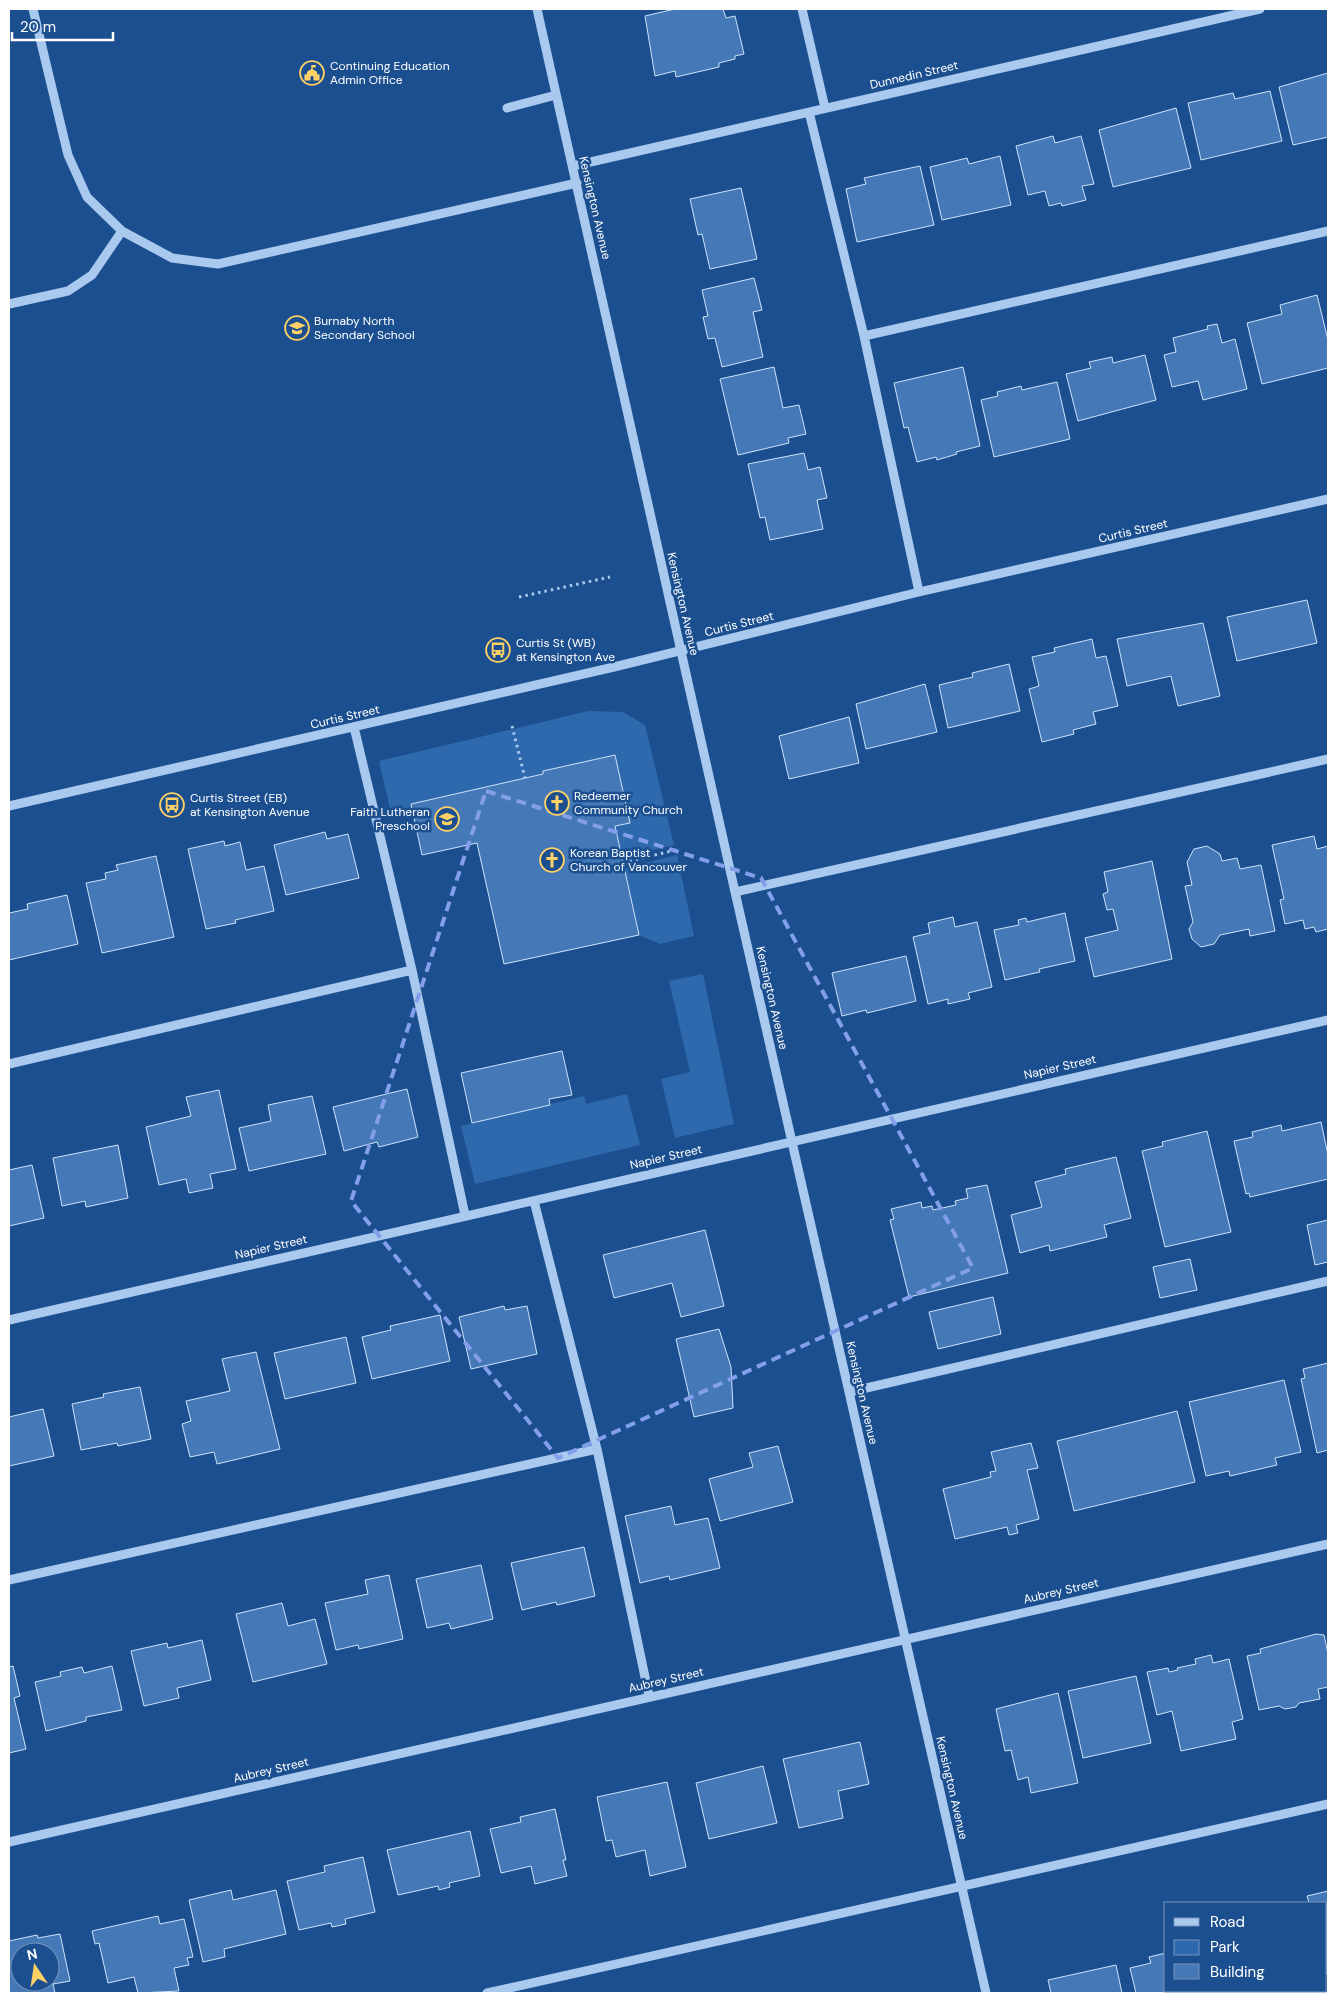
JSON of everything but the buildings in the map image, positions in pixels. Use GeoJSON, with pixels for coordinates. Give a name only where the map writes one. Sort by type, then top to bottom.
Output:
{"type":"FeatureCollection","features":[{"type":"Feature","properties":{"kind":"street"},"geometry":{"type":"LineString","coordinates":[[33,9],[68,155],[87,197],[122,231],[172,258],[218,264],[576,183]]}},
{"type":"Feature","properties":{"kind":"street","name":"Kensington Avenue"},"geometry":{"type":"LineString","coordinates":[[537,9],[734,892],[986,1993]]}},
{"type":"Feature","properties":{"kind":"street"},"geometry":{"type":"LineString","coordinates":[[802,9],[824,108]]}},
{"type":"Feature","properties":{"kind":"street","name":"Dunnedin Street"},"geometry":{"type":"LineString","coordinates":[[573,166],[1260,9]]}},
{"type":"Feature","properties":{"kind":"street"},"geometry":{"type":"LineString","coordinates":[[507,108],[556,95]]}},
{"type":"Feature","properties":{"kind":"street"},"geometry":{"type":"LineString","coordinates":[[810,112],[864,336],[919,592]]}},
{"type":"Feature","properties":{"kind":"street"},"geometry":{"type":"LineString","coordinates":[[9,304],[68,291],[92,275],[122,231]]}},
{"type":"Feature","properties":{"kind":"street"},"geometry":{"type":"LineString","coordinates":[[864,336],[1328,231]]}},
{"type":"Feature","properties":{"kind":"street","name":"Curtis Street"},"geometry":{"type":"LineString","coordinates":[[9,806],[681,651],[919,592],[1328,499]]}},
{"type":"Feature","properties":{"kind":"street"},"geometry":{"type":"LineString","coordinates":[[354,727],[412,970],[465,1214]]}},
{"type":"Feature","properties":{"kind":"street"},"geometry":{"type":"LineString","coordinates":[[734,892],[1328,759]]}},
{"type":"Feature","properties":{"kind":"street"},"geometry":{"type":"LineString","coordinates":[[9,1064],[412,970]]}},
{"type":"Feature","properties":{"kind":"street","name":"Napier Street"},"geometry":{"type":"LineString","coordinates":[[9,1320],[465,1214],[534,1201],[1328,1020]]}},
{"type":"Feature","properties":{"kind":"street"},"geometry":{"type":"LineString","coordinates":[[534,1201],[597,1450],[649,1696]]}},
{"type":"Feature","properties":{"kind":"street"},"geometry":{"type":"LineString","coordinates":[[849,1392],[1328,1281]]}},
{"type":"Feature","properties":{"kind":"street"},"geometry":{"type":"LineString","coordinates":[[9,1580],[597,1450]]}},
{"type":"Feature","properties":{"kind":"street","name":"Aubrey Street"},"geometry":{"type":"LineString","coordinates":[[9,1842],[1328,1544]]}},
{"type":"Feature","properties":{"kind":"street"},"geometry":{"type":"LineString","coordinates":[[487,1993],[1328,1804]]}},
{"type":"Feature","properties":{"kind":"path"},"geometry":{"type":"LineString","coordinates":[[519,597],[610,576]]}},
{"type":"Feature","properties":{"kind":"path"},"geometry":{"type":"LineString","coordinates":[[512,726],[525,778]]}},
{"type":"Feature","properties":{"kind":"path"},"geometry":{"type":"LineString","coordinates":[[623,863],[679,850]]}},
{"type":"Feature","properties":{"kind":"highlighted area"},"geometry":{"type":"Polygon","coordinates":[[[486,791],[761,878],[973,1268],[558,1458],[351,1201],[486,791]]]}},
{"type":"Feature","properties":{"kind":"green space"},"geometry":{"type":"Polygon","coordinates":[[[588,711],[623,712],[645,725],[674,845],[622,858],[615,826],[630,823],[615,755],[543,771],[543,774],[411,804],[412,808],[391,813],[379,761],[588,711]]]}},
{"type":"Feature","properties":{"kind":"green space"},"geometry":{"type":"Polygon","coordinates":[[[677,855],[694,936],[660,944],[639,935],[624,868],[677,855]]]}},
{"type":"Feature","properties":{"kind":"green space"},"geometry":{"type":"Polygon","coordinates":[[[703,974],[734,1124],[675,1138],[661,1079],[690,1072],[669,981],[703,974]]]}},
{"type":"Feature","properties":{"kind":"green space"},"geometry":{"type":"Polygon","coordinates":[[[627,1094],[640,1145],[475,1184],[461,1126],[584,1096],[586,1104],[627,1094]]]}},
{"type":"Feature","properties":{"kind":"place","name":"Continuing Education Admin Office"},"geometry":{"type":"Point","coordinates":[312,73]}},
{"type":"Feature","properties":{"kind":"place","name":"Burnaby North Secondary School"},"geometry":{"type":"Point","coordinates":[297,328]}},
{"type":"Feature","properties":{"kind":"place","name":"Curtis St (WB) at Kensington Ave"},"geometry":{"type":"Point","coordinates":[498,650]}},
{"type":"Feature","properties":{"kind":"place","name":"Redeemer Community Church"},"geometry":{"type":"Point","coordinates":[557,803]}},
{"type":"Feature","properties":{"kind":"place","name":"Curtis Street (EB) at Kensington Avenue"},"geometry":{"type":"Point","coordinates":[172,805]}},
{"type":"Feature","properties":{"kind":"place","name":"Faith Lutheran Preschool"},"geometry":{"type":"Point","coordinates":[447,819]}},
{"type":"Feature","properties":{"kind":"place","name":"Korean Baptist Church of Vancouver"},"geometry":{"type":"Point","coordinates":[552,860]}}]}
